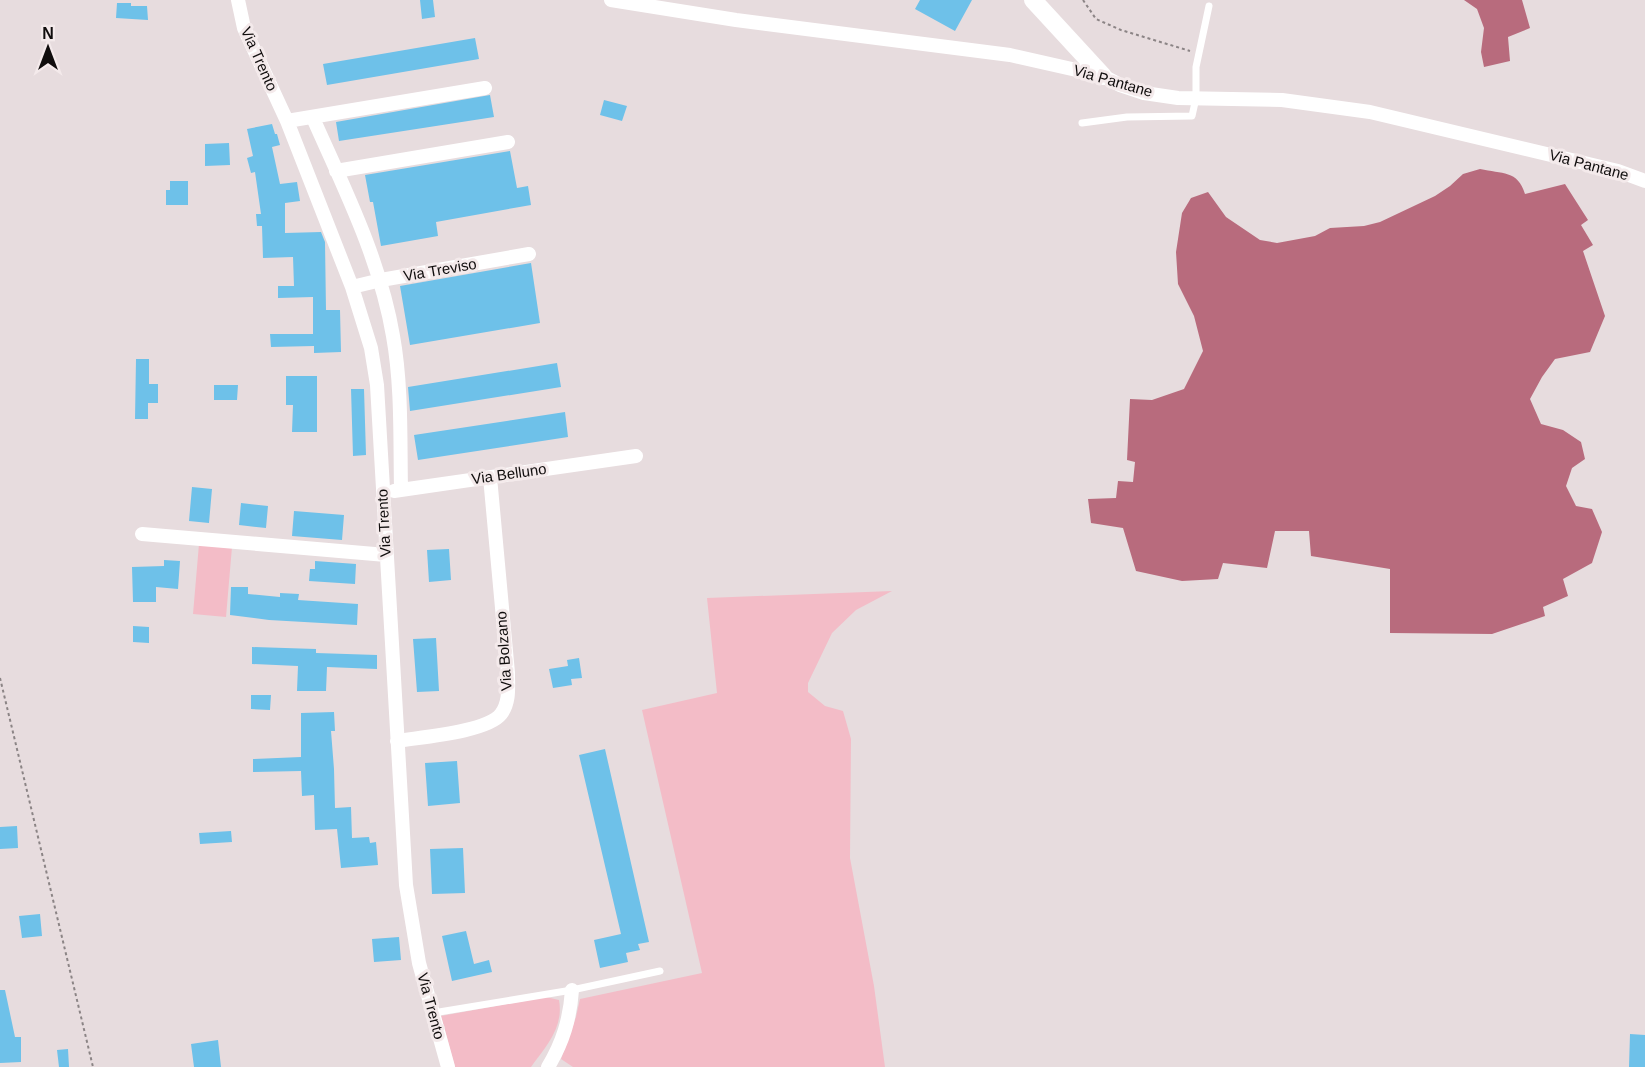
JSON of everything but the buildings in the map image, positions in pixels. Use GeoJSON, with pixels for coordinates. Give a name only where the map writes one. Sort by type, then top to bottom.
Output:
{"type":"FeatureCollection","features":[{"type":"Feature","properties":{"kind":"street","name":"Via Trento"},"geometry":{"type":"LineString","coordinates":[[238,0],[244,28],[287,121],[352,287],[369,340],[374,366],[383,493],[408,904],[419,963],[448,1067]]}},
{"type":"Feature","properties":{"kind":"street","name":"Via Pantane"},"geometry":{"type":"LineString","coordinates":[[612,0],[736,20],[1010,55],[1103,76],[1120,85],[1144,93],[1178,98],[1282,100],[1370,112],[1618,171],[1645,181]]}},
{"type":"Feature","properties":{"kind":"street"},"geometry":{"type":"LineString","coordinates":[[1033,0],[1103,76]]}},
{"type":"Feature","properties":{"kind":"street"},"geometry":{"type":"LineString","coordinates":[[287,121],[485,88]]}},
{"type":"Feature","properties":{"kind":"street"},"geometry":{"type":"LineString","coordinates":[[313,118],[381,280],[398,367],[401,490]]}},
{"type":"Feature","properties":{"kind":"street"},"geometry":{"type":"LineString","coordinates":[[336,171],[508,142]]}},
{"type":"Feature","properties":{"kind":"street","name":"Via Treviso"},"geometry":{"type":"LineString","coordinates":[[352,287],[529,255]]}},
{"type":"Feature","properties":{"kind":"street","name":"Via Belluno"},"geometry":{"type":"LineString","coordinates":[[383,493],[636,456]]}},
{"type":"Feature","properties":{"kind":"street","name":"Via Bolzano"},"geometry":{"type":"LineString","coordinates":[[397,741],[481,726],[494,720],[505,706],[508,682],[490,477]]}},
{"type":"Feature","properties":{"kind":"street"},"geometry":{"type":"LineString","coordinates":[[142,534],[386,555]]}},
{"type":"Feature","properties":{"kind":"street"},"geometry":{"type":"LineString","coordinates":[[548,1067],[566,1030],[572,990]]}},
{"type":"Feature","properties":{"kind":"lane"},"geometry":{"type":"LineString","coordinates":[[1082,123],[1127,117],[1192,117],[1196,98],[1196,67],[1209,6]]}},
{"type":"Feature","properties":{"kind":"lane"},"geometry":{"type":"LineString","coordinates":[[433,1013],[572,990],[660,971]]}},
{"type":"Feature","properties":{"kind":"path"},"geometry":{"type":"LineString","coordinates":[[1083,0],[1096,19],[1121,30],[1199,53]]}},
{"type":"Feature","properties":{"kind":"path"},"geometry":{"type":"LineString","coordinates":[[0,678],[93,1067]]}},
{"type":"Feature","properties":{"kind":"shaded area"},"geometry":{"type":"Polygon","coordinates":[[[1464,0],[1522,0],[1530,28],[1508,37],[1510,61],[1484,67],[1481,52],[1484,28],[1477,9],[1464,0]]]}},
{"type":"Feature","properties":{"kind":"shaded area"},"geometry":{"type":"Polygon","coordinates":[[[1480,169],[1508,174],[1518,181],[1525,194],[1565,184],[1588,220],[1581,225],[1593,245],[1583,251],[1605,316],[1590,352],[1555,359],[1530,399],[1541,424],[1563,430],[1581,442],[1585,459],[1572,468],[1566,486],[1576,506],[1592,509],[1602,532],[1592,563],[1563,579],[1568,596],[1543,607],[1545,616],[1492,634],[1390,633],[1390,569],[1311,556],[1309,531],[1275,531],[1267,568],[1223,563],[1218,579],[1182,581],[1136,571],[1123,528],[1091,523],[1088,499],[1116,498],[1118,481],[1133,482],[1135,462],[1127,460],[1130,399],[1152,400],[1184,389],[1203,351],[1194,316],[1178,284],[1176,252],[1182,213],[1191,198],[1208,192],[1226,217],[1260,240],[1277,243],[1315,236],[1330,228],[1364,226],[1380,222],[1435,196],[1463,174],[1480,169]]]}},
{"type":"Feature","properties":{"kind":"shaded area"},"geometry":{"type":"Polygon","coordinates":[[[199,544],[232,547],[226,617],[193,614],[199,544]]]}},
{"type":"Feature","properties":{"kind":"shaded area"},"geometry":{"type":"Polygon","coordinates":[[[892,591],[856,610],[832,633],[808,683],[808,692],[825,706],[843,711],[851,739],[850,858],[874,986],[885,1067],[573,1067],[561,1059],[580,999],[702,973],[642,710],[717,693],[707,598],[892,591]]]}},
{"type":"Feature","properties":{"kind":"shaded area"},"geometry":{"type":"Polygon","coordinates":[[[546,997],[559,1000],[559,1019],[548,1044],[531,1067],[455,1067],[441,1016],[546,997]]]}}]}
